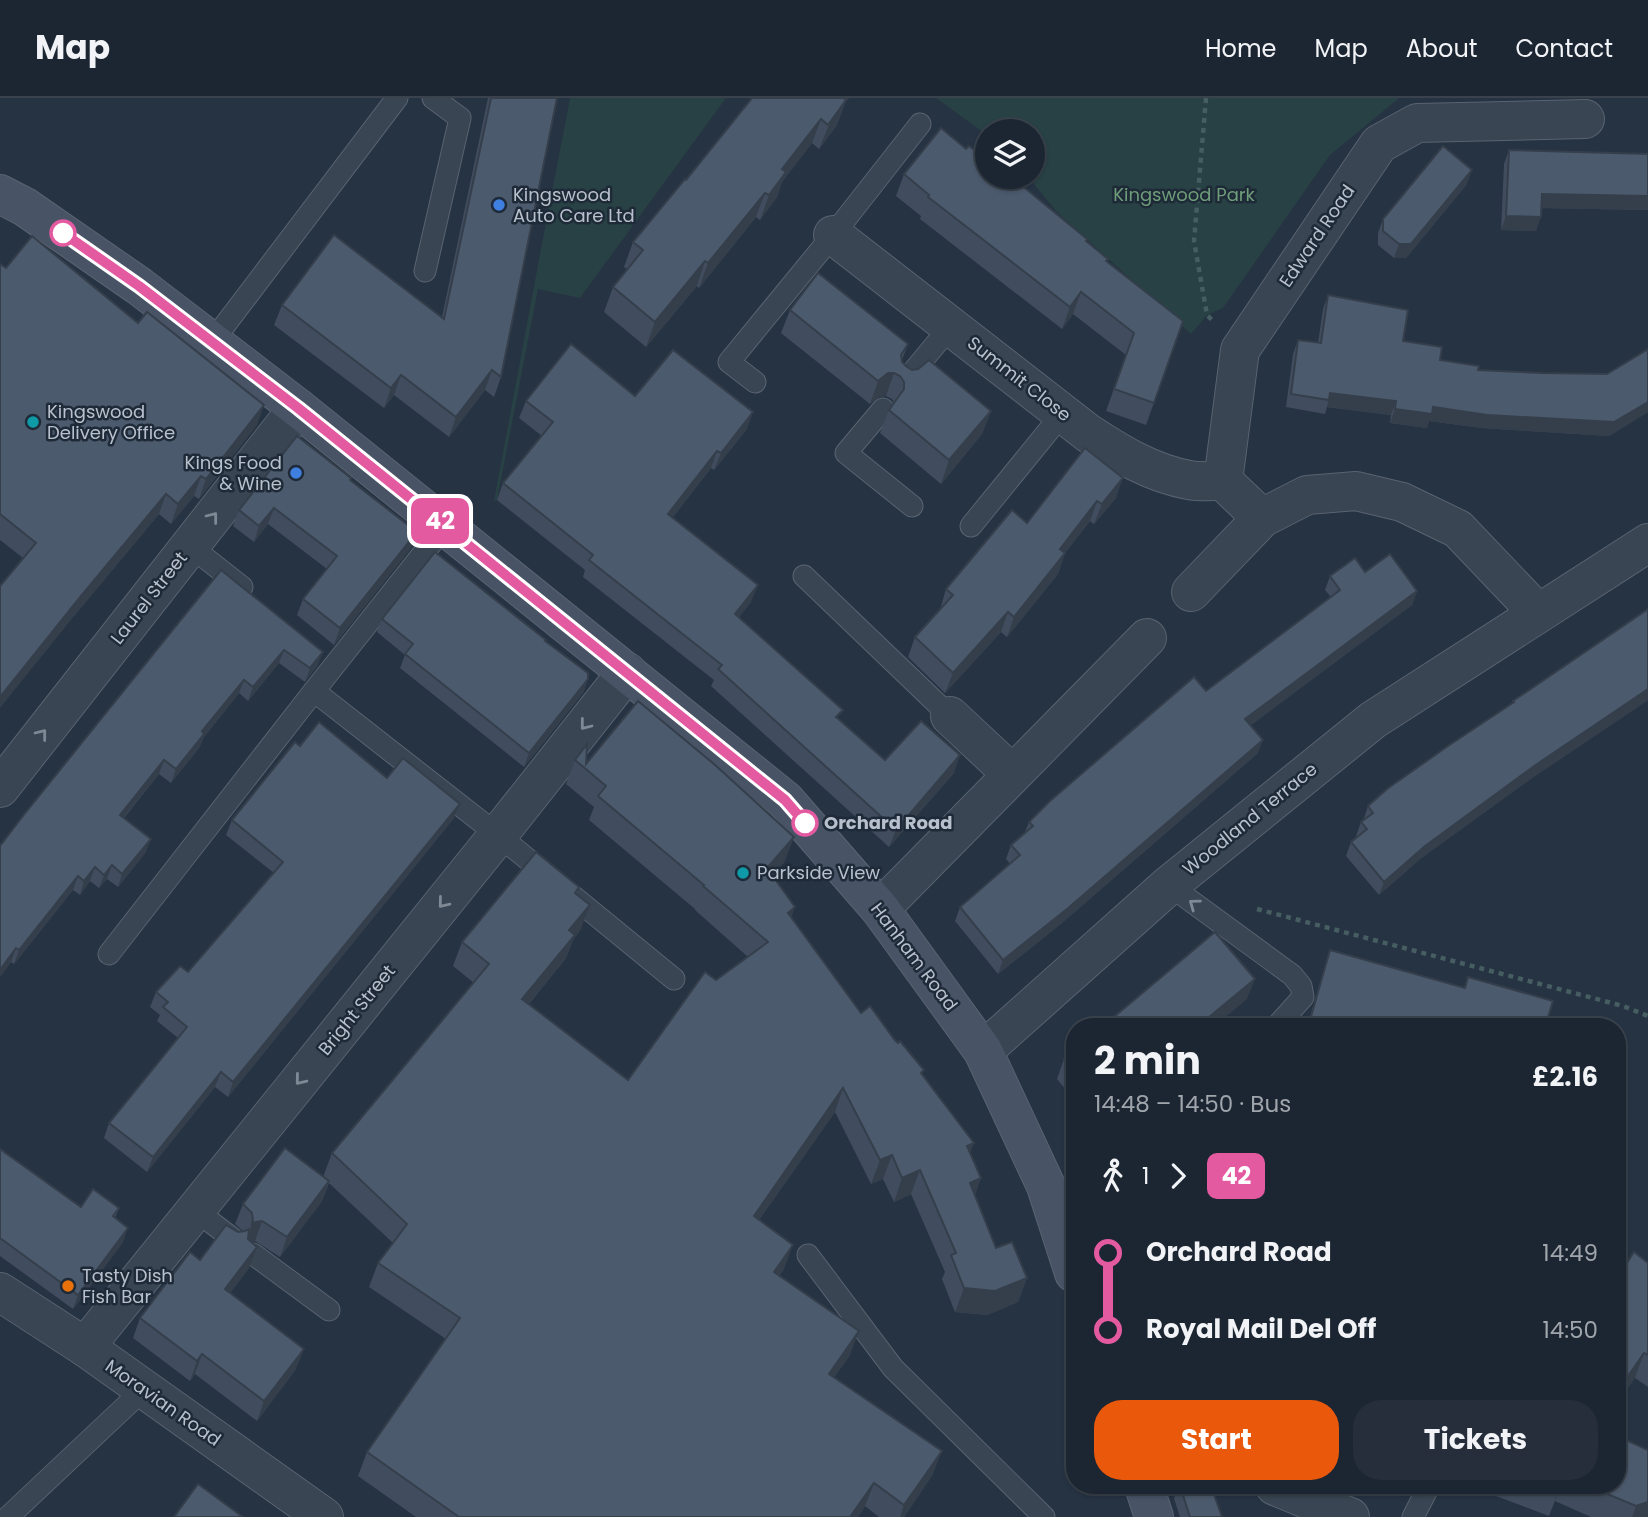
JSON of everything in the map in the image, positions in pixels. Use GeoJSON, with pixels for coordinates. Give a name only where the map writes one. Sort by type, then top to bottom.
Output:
{"type":"FeatureCollection","features":[{"type":"Feature","properties":{"kind":"main road","name":"Hanham Road"},"geometry":{"type":"LineString","coordinates":[[0,194],[25,206],[139,286],[298,408],[785,800],[880,909],[983,1051],[1046,1186],[1064,1200]]}},
{"type":"Feature","properties":{"kind":"main road"},"geometry":{"type":"LineString","coordinates":[[1147,1494],[1154,1517]]}},
{"type":"Feature","properties":{"kind":"street","name":"Edward Road"},"geometry":{"type":"LineString","coordinates":[[1223,481],[1240,349],[1379,144],[1417,123],[1585,119]]}},
{"type":"Feature","properties":{"kind":"street","name":"Summit Close"},"geometry":{"type":"LineString","coordinates":[[833,235],[1096,438],[1137,464],[1192,480],[1223,481]]}},
{"type":"Feature","properties":{"kind":"street","name":"Laurel Street"},"geometry":{"type":"LineString","coordinates":[[0,788],[298,408]]}},
{"type":"Feature","properties":{"kind":"street"},"geometry":{"type":"LineString","coordinates":[[1223,481],[1262,518]]}},
{"type":"Feature","properties":{"kind":"street"},"geometry":{"type":"LineString","coordinates":[[1191,592],[1262,518],[1307,495],[1356,491],[1402,502],[1458,530],[1538,613],[1648,543]]}},
{"type":"Feature","properties":{"kind":"street","name":"Woodland Terrace"},"geometry":{"type":"LineString","coordinates":[[983,1051],[1169,885],[1373,720],[1538,613]]}},
{"type":"Feature","properties":{"kind":"street"},"geometry":{"type":"LineString","coordinates":[[880,909],[1147,638]]}},
{"type":"Feature","properties":{"kind":"street","name":"Bright Street"},"geometry":{"type":"LineString","coordinates":[[85,1346],[627,672]]}},
{"type":"Feature","properties":{"kind":"street"},"geometry":{"type":"LineString","coordinates":[[950,716],[1012,774]]}},
{"type":"Feature","properties":{"kind":"street","name":"Moravian Road"},"geometry":{"type":"LineString","coordinates":[[0,1292],[85,1346],[324,1517]]}},
{"type":"Feature","properties":{"kind":"street"},"geometry":{"type":"LineString","coordinates":[[1294,1494],[1350,1517]]}},
{"type":"Feature","properties":{"kind":"lane"},"geometry":{"type":"LineString","coordinates":[[212,342],[397,98]]}},
{"type":"Feature","properties":{"kind":"lane"},"geometry":{"type":"LineString","coordinates":[[425,271],[460,118],[433,98]]}},
{"type":"Feature","properties":{"kind":"lane"},"geometry":{"type":"LineString","coordinates":[[755,382],[729,362],[920,124]]}},
{"type":"Feature","properties":{"kind":"lane"},"geometry":{"type":"LineString","coordinates":[[906,380],[951,326]]}},
{"type":"Feature","properties":{"kind":"lane"},"geometry":{"type":"LineString","coordinates":[[883,409],[846,453],[912,506]]}},
{"type":"Feature","properties":{"kind":"lane"},"geometry":{"type":"LineString","coordinates":[[971,526],[1063,413]]}},
{"type":"Feature","properties":{"kind":"lane"},"geometry":{"type":"LineString","coordinates":[[109,954],[314,691],[331,659],[445,526]]}},
{"type":"Feature","properties":{"kind":"lane"},"geometry":{"type":"LineString","coordinates":[[190,546],[253,596]]}},
{"type":"Feature","properties":{"kind":"lane"},"geometry":{"type":"LineString","coordinates":[[804,576],[950,716]]}},
{"type":"Feature","properties":{"kind":"lane"},"geometry":{"type":"LineString","coordinates":[[314,691],[498,835],[674,979]]}},
{"type":"Feature","properties":{"kind":"lane"},"geometry":{"type":"LineString","coordinates":[[1169,885],[1292,975],[1301,986],[1303,997],[1284,1018]]}},
{"type":"Feature","properties":{"kind":"lane"},"geometry":{"type":"LineString","coordinates":[[195,1210],[233,1239]]}},
{"type":"Feature","properties":{"kind":"lane"},"geometry":{"type":"LineString","coordinates":[[253,1254],[329,1310]]}},
{"type":"Feature","properties":{"kind":"lane"},"geometry":{"type":"LineString","coordinates":[[808,1255],[892,1368],[1044,1517]]}},
{"type":"Feature","properties":{"kind":"lane"},"geometry":{"type":"LineString","coordinates":[[8,1517],[144,1389]]}},
{"type":"Feature","properties":{"kind":"lane"},"geometry":{"type":"LineString","coordinates":[[1413,1517],[1425,1494]]}},
{"type":"Feature","properties":{"kind":"path"},"geometry":{"type":"LineString","coordinates":[[1206,98],[1194,240],[1207,314],[1240,349]]}},
{"type":"Feature","properties":{"kind":"path"},"geometry":{"type":"LineString","coordinates":[[1249,907],[1623,1006],[1648,1016]]}},
{"type":"Feature","properties":{"kind":"green space"},"geometry":{"type":"Polygon","coordinates":[[[570,98],[726,98],[580,298],[538,289],[497,500],[494,501],[540,254],[570,98]]]}},
{"type":"Feature","properties":{"kind":"green space","name":"Kingswood Park"},"geometry":{"type":"Polygon","coordinates":[[[936,98],[1398,98],[1330,155],[1223,308],[1207,315],[1191,334],[1056,211],[1038,189],[1045,189],[1045,119],[975,119],[975,126],[936,98]]]}},
{"type":"Feature","properties":{"kind":"building"},"geometry":{"type":"Polygon","coordinates":[[[491,98],[557,98],[501,377],[492,370],[456,417],[401,375],[391,388],[282,305],[334,235],[444,319],[491,98]]]}},
{"type":"Feature","properties":{"kind":"building"},"geometry":{"type":"Polygon","coordinates":[[[752,98],[846,100],[828,125],[821,119],[782,169],[786,172],[769,195],[765,193],[655,322],[613,287],[643,250],[633,242],[752,98]]]}},
{"type":"Feature","properties":{"kind":"building"},"geometry":{"type":"Polygon","coordinates":[[[941,128],[966,149],[969,146],[975,151],[975,189],[1026,189],[1087,239],[1086,241],[1108,259],[1106,261],[1183,321],[1154,403],[1114,389],[1134,333],[1081,292],[1070,307],[928,197],[929,195],[904,174],[941,128]]]}},
{"type":"Feature","properties":{"kind":"building"},"geometry":{"type":"Polygon","coordinates":[[[1443,146],[1472,170],[1411,244],[1399,244],[1383,231],[1383,219],[1443,146]]]}},
{"type":"Feature","properties":{"kind":"building"},"geometry":{"type":"Polygon","coordinates":[[[1509,150],[1648,154],[1648,196],[1542,194],[1541,217],[1506,216],[1509,150]]]}},
{"type":"Feature","properties":{"kind":"building"},"geometry":{"type":"Polygon","coordinates":[[[32,236],[138,323],[147,312],[264,405],[206,479],[201,476],[178,504],[166,494],[0,697],[0,586],[36,543],[0,514],[0,264],[6,268],[32,236]]]}},
{"type":"Feature","properties":{"kind":"building"},"geometry":{"type":"Polygon","coordinates":[[[818,273],[908,344],[901,355],[902,362],[907,367],[918,369],[929,360],[991,411],[949,460],[889,410],[904,389],[900,376],[888,373],[878,381],[790,310],[818,273]]]}},
{"type":"Feature","properties":{"kind":"building"},"geometry":{"type":"Polygon","coordinates":[[[1328,295],[1408,310],[1403,341],[1442,347],[1440,360],[1479,366],[1478,370],[1607,374],[1648,349],[1648,402],[1614,422],[1487,415],[1433,407],[1432,414],[1395,409],[1396,401],[1330,393],[1329,400],[1291,394],[1298,340],[1321,343],[1328,295]]]}},
{"type":"Feature","properties":{"kind":"building"},"geometry":{"type":"Polygon","coordinates":[[[571,344],[635,396],[673,350],[753,412],[721,453],[717,451],[668,514],[758,585],[735,614],[843,710],[836,717],[885,760],[921,721],[960,755],[896,830],[718,669],[722,665],[589,560],[593,555],[503,483],[553,422],[526,401],[571,344]]]}},
{"type":"Feature","properties":{"kind":"building"},"geometry":{"type":"Polygon","coordinates":[[[297,436],[417,532],[340,628],[303,599],[337,556],[274,508],[259,526],[239,510],[297,436]]]}},
{"type":"Feature","properties":{"kind":"building"},"geometry":{"type":"Polygon","coordinates":[[[1085,448],[1123,478],[1102,504],[1097,501],[1060,549],[1065,553],[1014,617],[1008,612],[953,673],[915,637],[953,595],[946,589],[1012,510],[1027,523],[1085,448]]]}},
{"type":"Feature","properties":{"kind":"building"},"geometry":{"type":"Polygon","coordinates":[[[435,552],[588,673],[588,679],[529,753],[405,654],[413,644],[382,619],[435,552]]]}},
{"type":"Feature","properties":{"kind":"building"},"geometry":{"type":"Polygon","coordinates":[[[1390,554],[1417,591],[1245,719],[1263,740],[1067,909],[1003,960],[960,907],[1020,855],[1011,845],[1033,826],[1029,822],[1194,677],[1206,691],[1340,590],[1330,576],[1355,558],[1365,572],[1390,554]]]}},
{"type":"Feature","properties":{"kind":"building"},"geometry":{"type":"Polygon","coordinates":[[[221,570],[323,652],[310,668],[284,650],[253,687],[244,680],[202,731],[204,734],[176,769],[164,760],[120,815],[151,839],[122,874],[112,865],[104,875],[95,867],[84,881],[78,876],[0,970],[0,846],[221,570]]]}},
{"type":"Feature","properties":{"kind":"building"},"geometry":{"type":"Polygon","coordinates":[[[1648,609],[1648,689],[1537,764],[1425,846],[1384,882],[1351,842],[1367,829],[1361,822],[1373,813],[1368,806],[1387,789],[1448,746],[1648,609]]]}},
{"type":"Feature","properties":{"kind":"building"},"geometry":{"type":"Polygon","coordinates":[[[638,701],[714,764],[794,837],[767,868],[795,907],[788,913],[861,1013],[870,1006],[894,1039],[898,1043],[900,1041],[924,1070],[921,1073],[974,1143],[967,1146],[981,1178],[970,1183],[996,1248],[1012,1242],[1027,1278],[995,1291],[964,1288],[951,1255],[956,1253],[920,1170],[902,1178],[892,1155],[880,1160],[843,1088],[754,1216],[793,1245],[774,1272],[859,1331],[829,1374],[942,1451],[904,1505],[874,1483],[850,1517],[459,1517],[367,1452],[460,1318],[378,1263],[407,1224],[332,1153],[489,964],[462,942],[536,852],[579,887],[575,893],[590,905],[569,930],[575,935],[522,999],[628,1080],[705,972],[716,980],[768,942],[598,796],[606,786],[575,760],[587,744],[586,764],[638,701]]]}},
{"type":"Feature","properties":{"kind":"building"},"geometry":{"type":"Polygon","coordinates":[[[319,722],[387,778],[403,758],[460,804],[233,1082],[221,1072],[153,1157],[109,1123],[187,1027],[163,1007],[168,1002],[156,992],[180,966],[188,972],[283,862],[232,820],[295,742],[300,746],[319,722]]]}},
{"type":"Feature","properties":{"kind":"building"},"geometry":{"type":"Polygon","coordinates":[[[1215,932],[1255,979],[1208,1018],[1113,1018],[1215,932]]]}},
{"type":"Feature","properties":{"kind":"building"},"geometry":{"type":"Polygon","coordinates":[[[1330,950],[1465,988],[1468,977],[1553,1001],[1548,1018],[1311,1018],[1330,950]]]}},
{"type":"Feature","properties":{"kind":"building"},"geometry":{"type":"Polygon","coordinates":[[[285,1148],[329,1181],[287,1237],[262,1221],[252,1224],[252,1213],[243,1204],[285,1148]]]}},
{"type":"Feature","properties":{"kind":"building"},"geometry":{"type":"Polygon","coordinates":[[[0,1149],[81,1207],[93,1189],[119,1208],[113,1216],[128,1228],[78,1295],[0,1238],[0,1149]]]}},
{"type":"Feature","properties":{"kind":"building"},"geometry":{"type":"Polygon","coordinates":[[[226,1225],[238,1232],[249,1229],[248,1239],[257,1247],[225,1289],[304,1349],[264,1401],[202,1354],[197,1361],[140,1318],[190,1252],[200,1260],[226,1225]]]}},
{"type":"Feature","properties":{"kind":"building"},"geometry":{"type":"Polygon","coordinates":[[[1634,1252],[1648,1263],[1648,1355],[1644,1353],[1626,1379],[1626,1264],[1634,1252]]]}},
{"type":"Feature","properties":{"kind":"building"},"geometry":{"type":"Polygon","coordinates":[[[1626,1440],[1648,1450],[1648,1502],[1636,1506],[1607,1494],[1626,1494],[1626,1440]]]}},
{"type":"Feature","properties":{"kind":"building"},"geometry":{"type":"Polygon","coordinates":[[[198,1484],[243,1517],[174,1517],[198,1484]]]}},
{"type":"Feature","properties":{"kind":"building"},"geometry":{"type":"Polygon","coordinates":[[[1183,1494],[1214,1494],[1222,1517],[1190,1517],[1183,1494]]]}},
{"type":"Feature","properties":{"kind":"bus line","name":"42"},"geometry":{"type":"LineString","coordinates":[[63,233],[139,286],[298,408],[785,800],[805,823]]}},
{"type":"Feature","properties":{"kind":"place","name":"Kingswood Auto Care Ltd"},"geometry":{"type":"Point","coordinates":[499,205]}},
{"type":"Feature","properties":{"kind":"place","name":"Kingswood Delivery Office"},"geometry":{"type":"Point","coordinates":[33,422]}},
{"type":"Feature","properties":{"kind":"place","name":"Kings Food & Wine"},"geometry":{"type":"Point","coordinates":[296,473]}},
{"type":"Feature","properties":{"kind":"place","name":"Orchard Road"},"geometry":{"type":"Point","coordinates":[805,823]}},
{"type":"Feature","properties":{"kind":"place","name":"Parkside View"},"geometry":{"type":"Point","coordinates":[743,873]}},
{"type":"Feature","properties":{"kind":"place","name":"Tasty Dish Fish Bar"},"geometry":{"type":"Point","coordinates":[68,1286]}}]}
